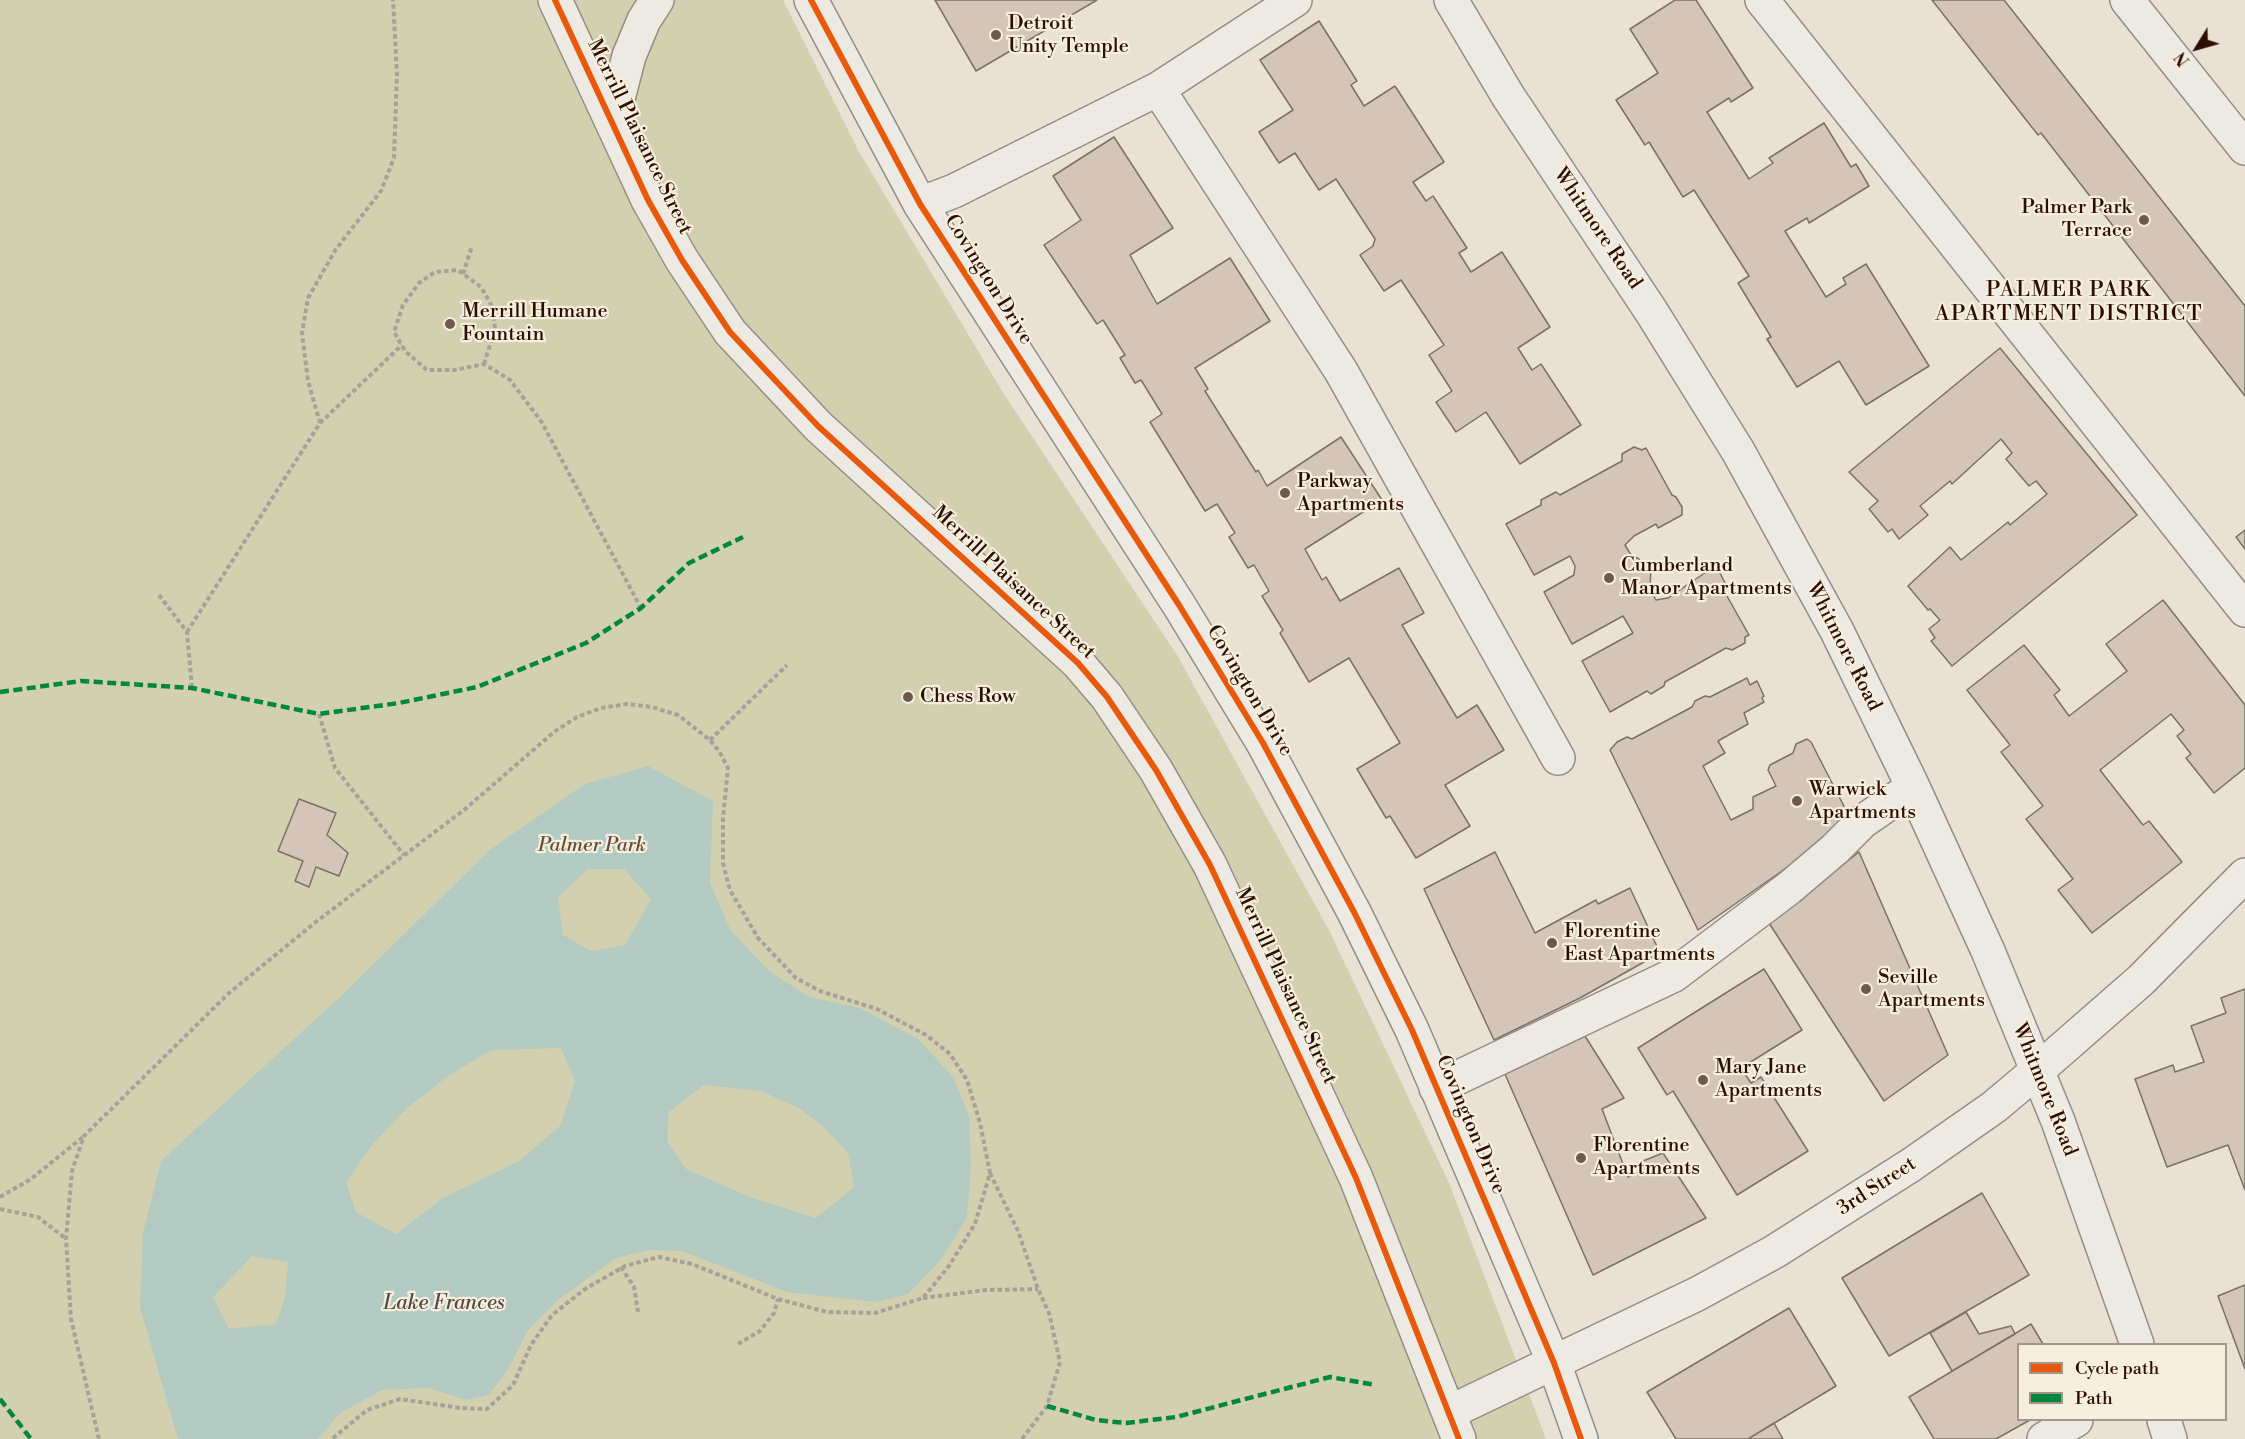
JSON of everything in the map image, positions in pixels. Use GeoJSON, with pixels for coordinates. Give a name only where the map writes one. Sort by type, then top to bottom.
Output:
{"type":"FeatureCollection","features":[{"type":"Feature","properties":{"kind":"street","name":"Merrill Plaisance Street"},"geometry":{"type":"LineString","coordinates":[[555,0],[648,200],[682,261],[730,332],[818,426],[1078,663],[1107,697],[1156,770],[1210,865],[1356,1178],[1454,1426]]}},
{"type":"Feature","properties":{"kind":"street"},"geometry":{"type":"LineString","coordinates":[[612,122],[629,56],[644,20],[657,0]]}},
{"type":"Feature","properties":{"kind":"street","name":"Covington Drive"},"geometry":{"type":"LineString","coordinates":[[811,0],[920,204],[1179,605],[1263,743],[1354,912],[1412,1030],[1554,1363],[1581,1439]]}},
{"type":"Feature","properties":{"kind":"street"},"geometry":{"type":"LineString","coordinates":[[920,204],[964,186],[1158,89],[1295,0]]}},
{"type":"Feature","properties":{"kind":"street","name":"Whitmore Road"},"geometry":{"type":"LineString","coordinates":[[1451,0],[1508,96],[1651,311],[1738,451],[1837,631],[1913,787],[1988,951],[2038,1070],[2137,1343]]}},
{"type":"Feature","properties":{"kind":"street"},"geometry":{"type":"LineString","coordinates":[[1762,0],[2245,610]]}},
{"type":"Feature","properties":{"kind":"street"},"geometry":{"type":"LineString","coordinates":[[2127,0],[2245,148]]}},
{"type":"Feature","properties":{"kind":"street"},"geometry":{"type":"LineString","coordinates":[[1158,89],[1341,371],[1558,758]]}},
{"type":"Feature","properties":{"kind":"street"},"geometry":{"type":"LineString","coordinates":[[1436,1088],[1674,975],[1789,888],[1835,849],[1862,822],[1913,787]]}},
{"type":"Feature","properties":{"kind":"street","name":"3rd Street"},"geometry":{"type":"LineString","coordinates":[[1454,1426],[1554,1363],[1697,1294],[1774,1252],[1911,1165],[1994,1107],[2038,1070],[2141,980],[2245,875]]}},
{"type":"Feature","properties":{"kind":"street"},"geometry":{"type":"LineString","coordinates":[[2044,1439],[2073,1421]]}},
{"type":"Feature","properties":{"kind":"street"},"geometry":{"type":"LineString","coordinates":[[2165,1421],[2170,1439]]}},
{"type":"Feature","properties":{"kind":"path"},"geometry":{"type":"LineString","coordinates":[[321,423],[308,381],[302,333],[308,298],[336,249],[381,191],[394,158],[397,74],[393,0]]}},
{"type":"Feature","properties":{"kind":"path"},"geometry":{"type":"LineString","coordinates":[[463,274],[472,246]]}},
{"type":"Feature","properties":{"kind":"path"},"geometry":{"type":"LineString","coordinates":[[484,364],[495,329],[493,308],[481,287],[458,270],[435,272],[419,283],[403,305],[394,332],[402,345],[427,370],[454,370],[484,364],[510,380],[542,421],[641,608]]}},
{"type":"Feature","properties":{"kind":"path"},"geometry":{"type":"LineString","coordinates":[[187,632],[321,423],[402,345]]}},
{"type":"Feature","properties":{"kind":"path"},"geometry":{"type":"LineString","coordinates":[[159,595],[187,632],[192,688]]}},
{"type":"Feature","properties":{"kind":"path"},"geometry":{"type":"LineString","coordinates":[[710,741],[787,665]]}},
{"type":"Feature","properties":{"kind":"path"},"geometry":{"type":"LineString","coordinates":[[0,1197],[31,1179],[84,1136],[229,993],[316,921],[464,810],[554,732],[578,717],[601,708],[627,704],[652,707],[678,715],[720,751],[728,768],[723,818],[723,863],[730,890],[764,945],[796,978],[819,991],[877,1009],[926,1035],[950,1054],[966,1080],[980,1123],[990,1173],[1018,1231],[1038,1289],[1049,1313],[1060,1362],[1047,1406],[1022,1439]]}},
{"type":"Feature","properties":{"kind":"path"},"geometry":{"type":"LineString","coordinates":[[319,714],[335,768],[404,855]]}},
{"type":"Feature","properties":{"kind":"path"},"geometry":{"type":"LineString","coordinates":[[84,1136],[72,1171],[66,1239],[71,1319],[99,1439]]}},
{"type":"Feature","properties":{"kind":"path"},"geometry":{"type":"LineString","coordinates":[[923,1298],[950,1266],[975,1224],[990,1173]]}},
{"type":"Feature","properties":{"kind":"path"},"geometry":{"type":"LineString","coordinates":[[0,1209],[38,1217],[66,1239]]}},
{"type":"Feature","properties":{"kind":"path"},"geometry":{"type":"LineString","coordinates":[[332,1439],[367,1410],[400,1399],[460,1408],[487,1409],[513,1385],[531,1345],[552,1314],[585,1289],[621,1268],[659,1257],[692,1264],[778,1299],[827,1312],[875,1313],[923,1298],[986,1290],[1038,1289]]}},
{"type":"Feature","properties":{"kind":"path"},"geometry":{"type":"LineString","coordinates":[[621,1268],[634,1287],[638,1312]]}},
{"type":"Feature","properties":{"kind":"path"},"geometry":{"type":"LineString","coordinates":[[738,1344],[760,1331],[774,1313],[778,1299]]}},
{"type":"Feature","properties":{"kind":"green space","name":"Palmer Park"},"geometry":{"type":"Polygon","coordinates":[[[0,0],[783,0],[858,150],[1002,391],[1177,655],[1329,930],[1450,1185],[1546,1439],[0,1439],[0,0]]]}},
{"type":"Feature","properties":{"kind":"water","name":"Lake Frances"},"geometry":{"type":"Polygon","coordinates":[[[648,766],[713,801],[710,883],[731,931],[769,971],[809,997],[860,1008],[918,1039],[953,1077],[969,1116],[971,1167],[967,1217],[941,1260],[908,1294],[878,1302],[787,1292],[682,1251],[650,1250],[616,1258],[558,1300],[528,1330],[508,1369],[489,1395],[466,1400],[429,1388],[382,1390],[340,1413],[318,1439],[178,1439],[140,1307],[143,1233],[161,1161],[340,997],[491,849],[585,784],[648,766]],[[588,869],[558,897],[563,935],[591,951],[625,945],[651,899],[624,869],[588,869]],[[561,1048],[491,1050],[448,1076],[407,1108],[373,1144],[346,1182],[356,1212],[396,1234],[443,1198],[519,1161],[560,1126],[575,1081],[561,1048]],[[704,1085],[669,1112],[667,1141],[686,1169],[753,1198],[816,1218],[854,1187],[848,1153],[823,1126],[797,1107],[761,1091],[704,1085]],[[252,1256],[213,1297],[229,1329],[276,1324],[285,1298],[288,1262],[252,1256]]]}},
{"type":"Feature","properties":{"kind":"building","name":"Detroit Unity Temple"},"geometry":{"type":"Polygon","coordinates":[[[935,0],[1097,0],[976,71],[935,0]]]}},
{"type":"Feature","properties":{"kind":"building"},"geometry":{"type":"Polygon","coordinates":[[[1675,0],[1696,0],[1753,88],[1731,102],[1729,98],[1707,112],[1749,179],[1773,163],[1769,158],[1824,123],[1851,167],[1856,164],[1869,186],[1809,223],[1807,218],[1785,231],[1826,297],[1846,284],[1843,278],[1866,264],[1929,366],[1866,405],[1839,361],[1797,387],[1767,339],[1771,337],[1738,283],[1749,276],[1694,190],[1683,197],[1649,142],[1645,145],[1616,100],[1658,73],[1630,29],[1675,0]]]}},
{"type":"Feature","properties":{"kind":"building","name":"Palmer Park Terrace"},"geometry":{"type":"Polygon","coordinates":[[[1932,0],[2004,0],[2245,306],[2245,396],[2041,133],[2038,135],[1932,0]]]}},
{"type":"Feature","properties":{"kind":"building"},"geometry":{"type":"Polygon","coordinates":[[[1319,21],[1357,81],[1351,85],[1364,106],[1395,86],[1444,162],[1413,182],[1426,201],[1433,196],[1467,248],[1459,253],[1471,272],[1502,252],[1550,327],[1518,348],[1532,370],[1541,364],[1581,425],[1520,464],[1486,412],[1456,432],[1436,402],[1452,391],[1429,355],[1444,345],[1401,280],[1384,291],[1360,255],[1373,246],[1375,239],[1336,179],[1319,190],[1295,153],[1279,163],[1259,132],[1293,110],[1260,60],[1319,21]]]}},
{"type":"Feature","properties":{"kind":"building","name":"Parkway Apartments"},"geometry":{"type":"Polygon","coordinates":[[[1114,137],[1173,228],[1130,255],[1157,304],[1230,258],[1270,321],[1195,368],[1208,389],[1205,391],[1256,472],[1258,470],[1267,486],[1341,437],[1382,500],[1305,549],[1322,580],[1326,577],[1340,601],[1399,568],[1424,613],[1402,625],[1457,718],[1477,705],[1504,750],[1445,785],[1470,826],[1416,858],[1390,816],[1386,818],[1357,769],[1400,743],[1349,658],[1309,682],[1280,633],[1283,630],[1262,596],[1269,591],[1254,565],[1248,568],[1229,537],[1235,533],[1217,504],[1205,511],[1150,422],[1162,414],[1141,380],[1135,383],[1120,358],[1125,355],[1103,320],[1097,324],[1044,245],[1081,220],[1053,176],[1114,137]]]}},
{"type":"Feature","properties":{"kind":"building"},"geometry":{"type":"Polygon","coordinates":[[[2000,348],[2137,515],[1952,666],[1931,641],[1935,638],[1929,629],[1940,620],[1930,609],[1928,610],[1908,586],[1950,547],[1961,560],[2008,522],[2010,525],[2047,494],[2036,481],[2029,486],[2006,459],[2012,453],[2001,439],[1952,484],[1950,481],[1920,506],[1928,515],[1899,539],[1892,529],[1888,532],[1869,509],[1878,501],[1849,472],[2000,348]]]}},
{"type":"Feature","properties":{"kind":"building","name":"Cumberland Manor Apartments"},"geometry":{"type":"Polygon","coordinates":[[[1634,447],[1642,450],[1646,448],[1672,495],[1682,507],[1682,515],[1658,528],[1656,524],[1634,536],[1625,545],[1631,555],[1639,559],[1642,566],[1647,564],[1651,567],[1650,589],[1656,600],[1668,598],[1712,568],[1720,573],[1725,583],[1723,589],[1749,635],[1745,637],[1745,643],[1732,650],[1726,648],[1665,682],[1664,686],[1651,694],[1647,691],[1610,712],[1582,661],[1633,633],[1623,616],[1572,644],[1544,592],[1574,575],[1575,566],[1570,556],[1534,575],[1506,524],[1541,505],[1541,500],[1556,492],[1560,495],[1622,461],[1622,454],[1634,447]]]}},
{"type":"Feature","properties":{"kind":"building"},"geometry":{"type":"Polygon","coordinates":[[[2245,530],[2245,549],[2236,537],[2245,530]]]}},
{"type":"Feature","properties":{"kind":"building"},"geometry":{"type":"Polygon","coordinates":[[[2163,600],[2245,705],[2245,768],[2214,793],[2186,758],[2191,754],[2177,736],[2184,730],[2171,714],[2100,770],[2143,825],[2149,821],[2182,862],[2092,933],[2058,890],[2073,879],[2026,819],[2043,806],[2001,752],[2010,745],[1967,690],[2024,645],[2060,690],[2054,695],[2069,716],[2127,671],[2106,644],[2163,600]]]}},
{"type":"Feature","properties":{"kind":"building","name":"Warwick Apartments"},"geometry":{"type":"Polygon","coordinates":[[[1747,678],[1750,685],[1757,681],[1764,696],[1762,698],[1764,702],[1744,713],[1748,724],[1718,741],[1725,753],[1703,766],[1731,820],[1753,809],[1753,797],[1776,786],[1768,770],[1770,765],[1793,753],[1796,744],[1807,739],[1811,742],[1849,816],[1789,866],[1698,930],[1610,750],[1617,742],[1627,737],[1632,739],[1692,707],[1695,701],[1705,696],[1710,697],[1747,678]]]}},
{"type":"Feature","properties":{"kind":"building"},"geometry":{"type":"Polygon","coordinates":[[[299,799],[336,813],[327,835],[348,853],[339,876],[316,867],[309,887],[295,881],[303,861],[278,851],[299,799]]]}},
{"type":"Feature","properties":{"kind":"building","name":"Florentine East Apartments"},"geometry":{"type":"Polygon","coordinates":[[[1495,852],[1535,933],[1596,900],[1598,904],[1630,888],[1660,953],[1580,998],[1494,1040],[1424,889],[1495,852]]]}},
{"type":"Feature","properties":{"kind":"building","name":"Seville Apartments"},"geometry":{"type":"Polygon","coordinates":[[[1859,852],[1948,1055],[1884,1101],[1769,923],[1859,852]]]}},
{"type":"Feature","properties":{"kind":"building","name":"Mary Jane Apartments"},"geometry":{"type":"Polygon","coordinates":[[[1764,969],[1802,1030],[1741,1068],[1751,1083],[1761,1077],[1808,1151],[1737,1195],[1673,1091],[1667,1095],[1638,1048],[1764,969]]]}},
{"type":"Feature","properties":{"kind":"building"},"geometry":{"type":"Polygon","coordinates":[[[2245,989],[2245,1190],[2228,1145],[2167,1167],[2135,1079],[2173,1065],[2175,1072],[2204,1062],[2191,1026],[2226,1013],[2221,998],[2245,989]]]}},
{"type":"Feature","properties":{"kind":"building","name":"Florentine Apartments"},"geometry":{"type":"Polygon","coordinates":[[[1585,1036],[1624,1098],[1602,1109],[1628,1177],[1641,1171],[1638,1163],[1663,1153],[1706,1218],[1593,1275],[1505,1074],[1585,1036]]]}},
{"type":"Feature","properties":{"kind":"building"},"geometry":{"type":"Polygon","coordinates":[[[1982,1193],[2029,1275],[1889,1356],[1842,1278],[1982,1193]]]}},
{"type":"Feature","properties":{"kind":"building"},"geometry":{"type":"Polygon","coordinates":[[[2245,1285],[2245,1369],[2218,1296],[2245,1285]]]}},
{"type":"Feature","properties":{"kind":"building"},"geometry":{"type":"Polygon","coordinates":[[[1789,1308],[1836,1386],[1748,1439],[1676,1439],[1647,1392],[1789,1308]]]}},
{"type":"Feature","properties":{"kind":"building"},"geometry":{"type":"Polygon","coordinates":[[[1966,1312],[1979,1334],[2011,1326],[2015,1334],[1952,1371],[1930,1333],[1966,1312]]]}},
{"type":"Feature","properties":{"kind":"building"},"geometry":{"type":"Polygon","coordinates":[[[2031,1324],[2042,1343],[2017,1343],[2017,1421],[2028,1421],[1996,1439],[1934,1439],[1909,1397],[2031,1324]]]}},
{"type":"Feature","properties":{"kind":"building"},"geometry":{"type":"Polygon","coordinates":[[[1774,1423],[1783,1439],[1748,1439],[1774,1423]]]}},
{"type":"Feature","properties":{"kind":"marked path"},"geometry":{"type":"LineString","coordinates":[[0,692],[81,681],[192,688],[319,714],[399,703],[477,687],[586,643],[641,608],[689,563],[743,537]]}},
{"type":"Feature","properties":{"kind":"marked path"},"geometry":{"type":"LineString","coordinates":[[1047,1406],[1096,1420],[1126,1423],[1176,1417],[1330,1377],[1376,1385]]}},
{"type":"Feature","properties":{"kind":"marked path"},"geometry":{"type":"LineString","coordinates":[[0,1399],[31,1439]]}},
{"type":"Feature","properties":{"kind":"cycle path"},"geometry":{"type":"LineString","coordinates":[[555,0],[648,200],[682,260],[730,332],[818,426],[1078,663],[1107,697],[1156,770],[1210,865],[1356,1178],[1459,1439]]}},
{"type":"Feature","properties":{"kind":"cycle path"},"geometry":{"type":"LineString","coordinates":[[811,0],[920,204],[1179,605],[1263,743],[1354,912],[1412,1030],[1554,1363],[1581,1439]]}},
{"type":"Feature","properties":{"kind":"place","name":"Detroit Unity Temple"},"geometry":{"type":"Point","coordinates":[996,35]}},
{"type":"Feature","properties":{"kind":"place","name":"Palmer Park Terrace"},"geometry":{"type":"Point","coordinates":[2144,220]}},
{"type":"Feature","properties":{"kind":"place","name":"Merrill Humane Fountain"},"geometry":{"type":"Point","coordinates":[450,324]}},
{"type":"Feature","properties":{"kind":"place","name":"Parkway Apartments"},"geometry":{"type":"Point","coordinates":[1285,493]}},
{"type":"Feature","properties":{"kind":"place","name":"Cumberland Manor Apartments"},"geometry":{"type":"Point","coordinates":[1609,578]}},
{"type":"Feature","properties":{"kind":"place","name":"Chess Row"},"geometry":{"type":"Point","coordinates":[908,697]}},
{"type":"Feature","properties":{"kind":"place","name":"Warwick Apartments"},"geometry":{"type":"Point","coordinates":[1797,801]}},
{"type":"Feature","properties":{"kind":"place","name":"Florentine East Apartments"},"geometry":{"type":"Point","coordinates":[1552,943]}},
{"type":"Feature","properties":{"kind":"place","name":"Seville Apartments"},"geometry":{"type":"Point","coordinates":[1866,989]}},
{"type":"Feature","properties":{"kind":"place","name":"Mary Jane Apartments"},"geometry":{"type":"Point","coordinates":[1703,1080]}},
{"type":"Feature","properties":{"kind":"place","name":"Florentine Apartments"},"geometry":{"type":"Point","coordinates":[1581,1158]}},
{"type":"Feature","properties":{"kind":"district","name":"PALMER PARK APARTMENT DISTRICT"},"geometry":{"type":"Point","coordinates":[2069,303]}}]}
